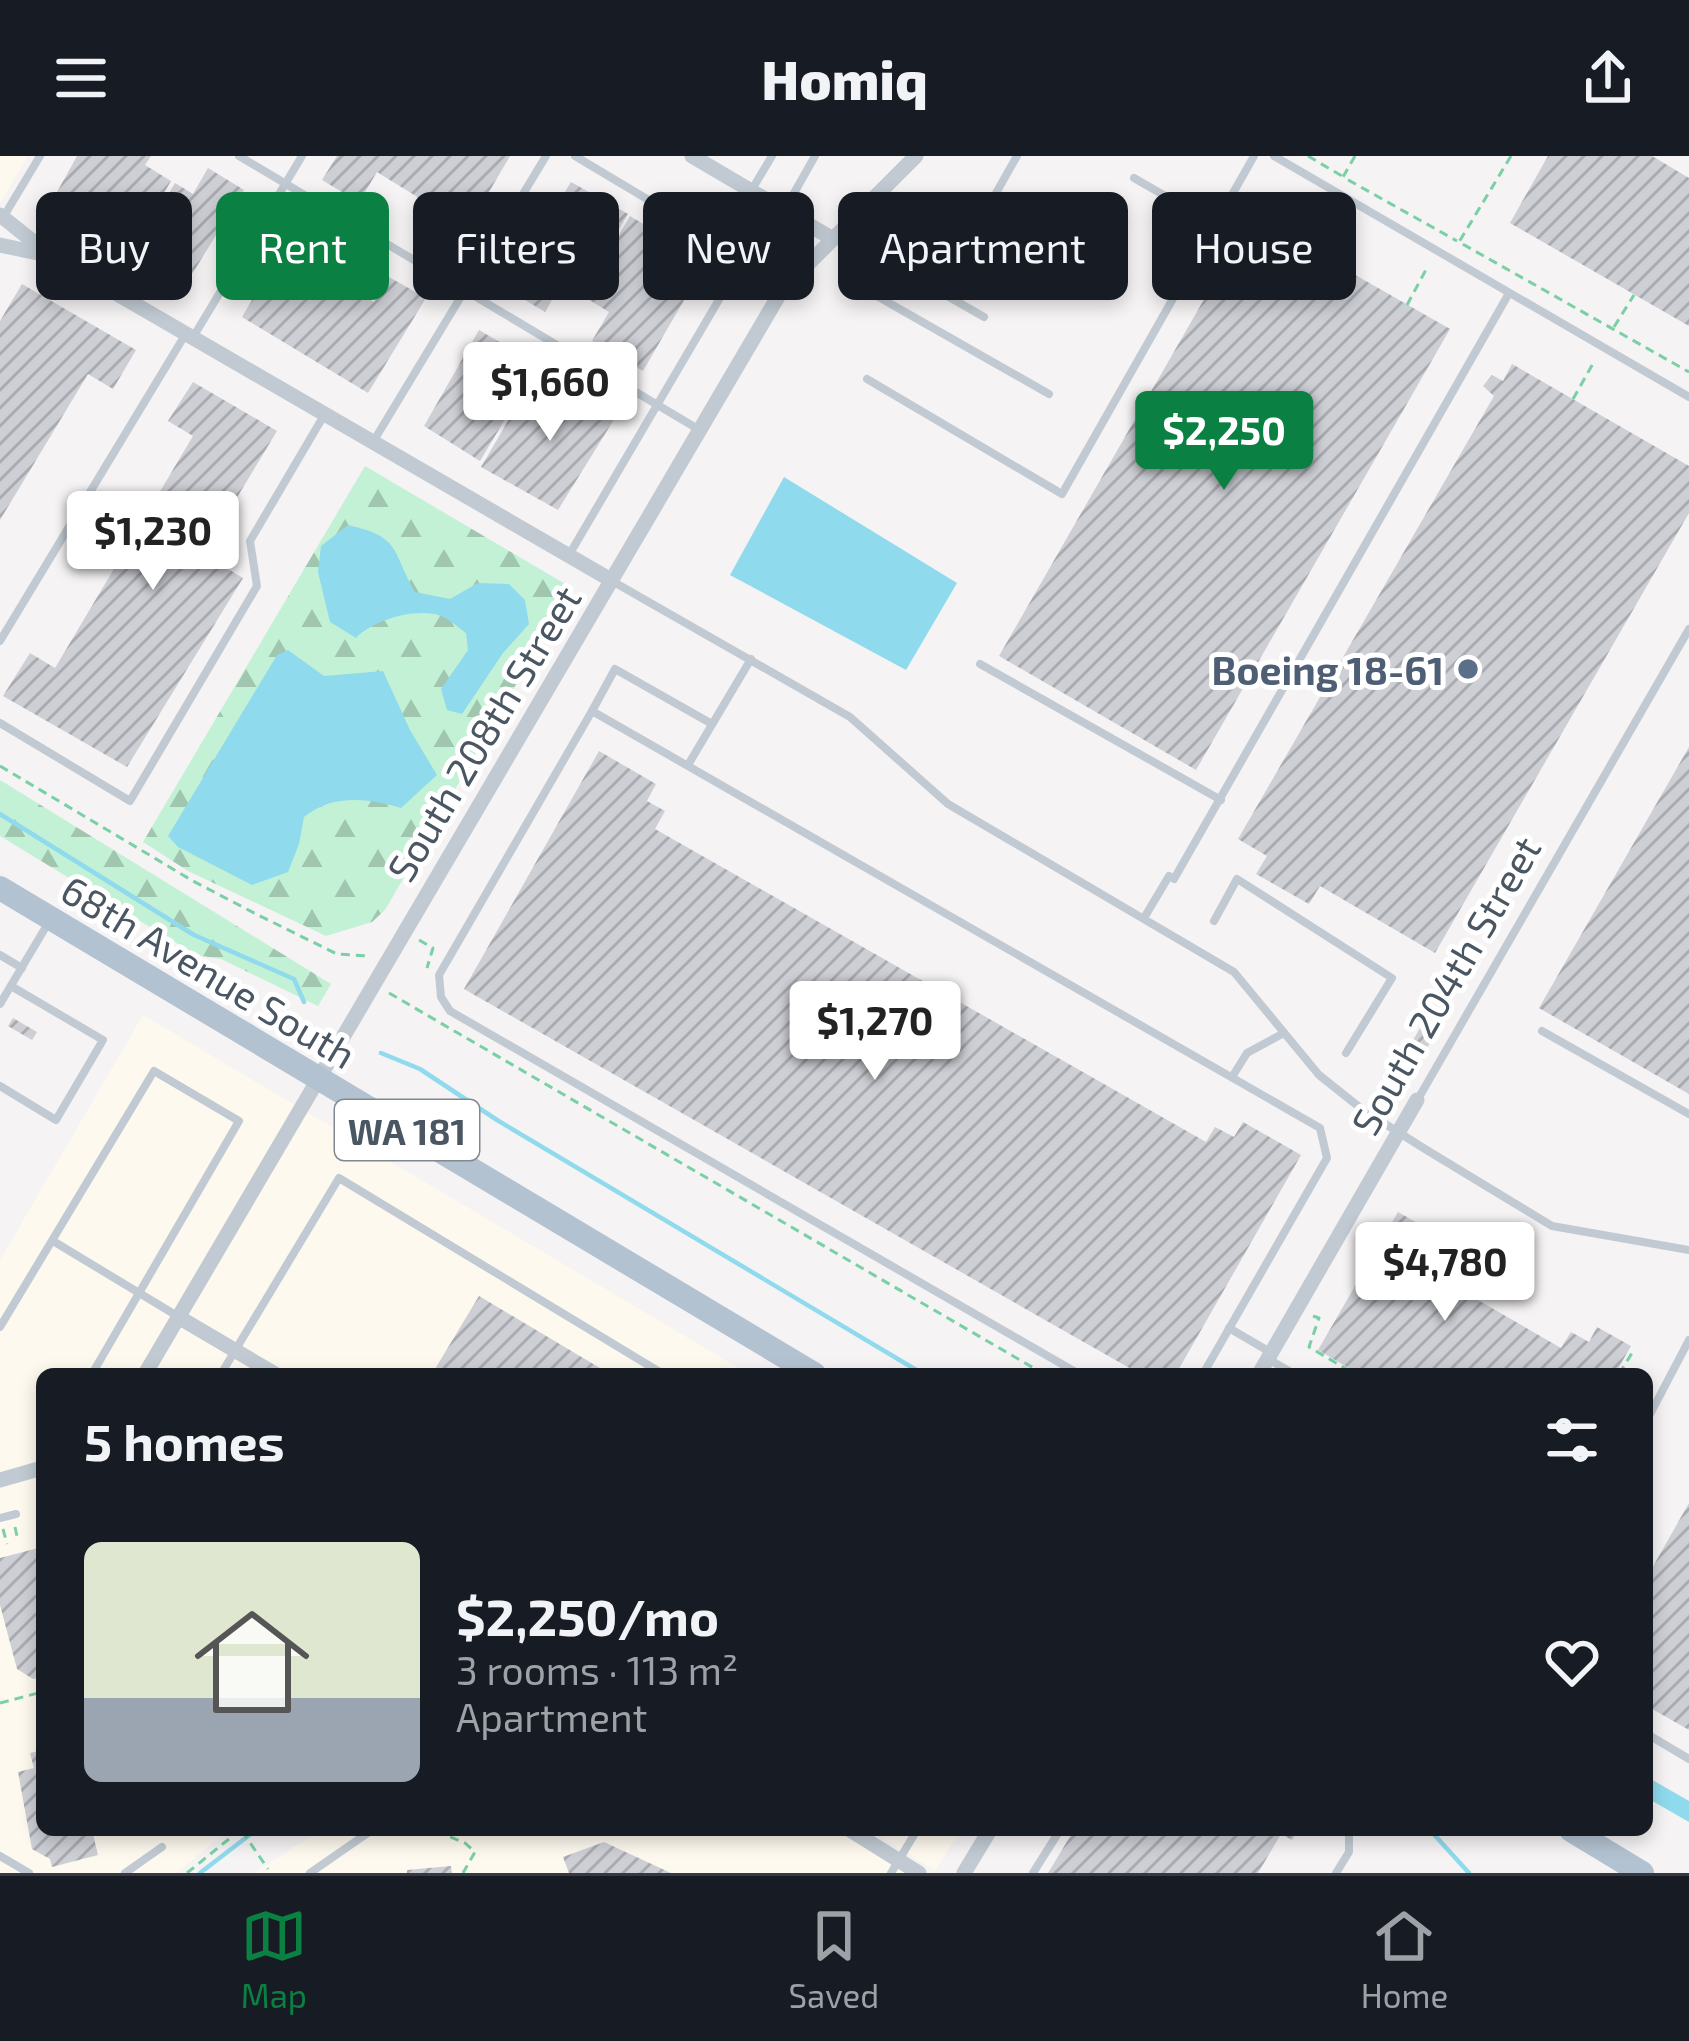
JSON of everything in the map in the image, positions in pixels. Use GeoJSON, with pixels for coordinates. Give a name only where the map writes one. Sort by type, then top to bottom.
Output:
{"type":"FeatureCollection","features":[{"type":"Feature","properties":{"kind":"main road","name":"68th Avenue South"},"geometry":{"type":"LineString","coordinates":[[0,888],[804,1368]]}},
{"type":"Feature","properties":{"kind":"main road"},"geometry":{"type":"LineString","coordinates":[[1580,1836],[1635,1871]]}},
{"type":"Feature","properties":{"kind":"street"},"geometry":{"type":"LineString","coordinates":[[692,156],[752,191]]}},
{"type":"Feature","properties":{"kind":"street","name":"South 208th Street"},"geometry":{"type":"LineString","coordinates":[[880,192],[916,156]]}},
{"type":"Feature","properties":{"kind":"street"},"geometry":{"type":"LineString","coordinates":[[2,216],[36,244]]}},
{"type":"Feature","properties":{"kind":"street","name":"South 208th Street"},"geometry":{"type":"LineString","coordinates":[[814,258],[838,234]]}},
{"type":"Feature","properties":{"kind":"street"},"geometry":{"type":"LineString","coordinates":[[1,247],[36,253]]}},
{"type":"Feature","properties":{"kind":"street"},"geometry":{"type":"LineString","coordinates":[[126,300],[611,580]]}},
{"type":"Feature","properties":{"kind":"street","name":"South 208th Street"},"geometry":{"type":"LineString","coordinates":[[150,1368],[778,300]]}},
{"type":"Feature","properties":{"kind":"street","name":"South 204th Street"},"geometry":{"type":"LineString","coordinates":[[1266,1362],[1417,1100]]}},
{"type":"Feature","properties":{"kind":"street"},"geometry":{"type":"LineString","coordinates":[[180,1318],[265,1368]]}},
{"type":"Feature","properties":{"kind":"street"},"geometry":{"type":"LineString","coordinates":[[0,1480],[36,1470]]}},
{"type":"Feature","properties":{"kind":"street"},"geometry":{"type":"LineString","coordinates":[[857,1836],[894,1866],[920,1873]]}},
{"type":"Feature","properties":{"kind":"street"},"geometry":{"type":"LineString","coordinates":[[964,1873],[986,1836]]}},
{"type":"Feature","properties":{"kind":"lane"},"geometry":{"type":"LineString","coordinates":[[2,216],[40,156]]}},
{"type":"Feature","properties":{"kind":"lane"},"geometry":{"type":"LineString","coordinates":[[239,156],[413,259]]}},
{"type":"Feature","properties":{"kind":"lane"},"geometry":{"type":"LineString","coordinates":[[0,641],[302,156]]}},
{"type":"Feature","properties":{"kind":"lane"},"geometry":{"type":"LineString","coordinates":[[524,192],[546,156]]}},
{"type":"Feature","properties":{"kind":"lane"},"geometry":{"type":"LineString","coordinates":[[575,156],[643,196]]}},
{"type":"Feature","properties":{"kind":"lane"},"geometry":{"type":"LineString","coordinates":[[752,191],[772,156]]}},
{"type":"Feature","properties":{"kind":"lane"},"geometry":{"type":"LineString","coordinates":[[794,192],[815,156]]}},
{"type":"Feature","properties":{"kind":"lane"},"geometry":{"type":"LineString","coordinates":[[997,192],[1018,156]]}},
{"type":"Feature","properties":{"kind":"lane"},"geometry":{"type":"LineString","coordinates":[[1233,192],[1254,156]]}},
{"type":"Feature","properties":{"kind":"lane"},"geometry":{"type":"LineString","coordinates":[[1274,156],[1689,398]]}},
{"type":"Feature","properties":{"kind":"lane"},"geometry":{"type":"LineString","coordinates":[[1134,178],[1158,192]]}},
{"type":"Feature","properties":{"kind":"lane"},"geometry":{"type":"LineString","coordinates":[[1144,918],[1221,800],[1508,295]]}},
{"type":"Feature","properties":{"kind":"lane"},"geometry":{"type":"LineString","coordinates":[[373,443],[459,300]]}},
{"type":"Feature","properties":{"kind":"lane"},"geometry":{"type":"LineString","coordinates":[[482,300],[700,430]]}},
{"type":"Feature","properties":{"kind":"lane"},"geometry":{"type":"LineString","coordinates":[[568,556],[719,300]]}},
{"type":"Feature","properties":{"kind":"lane"},"geometry":{"type":"LineString","coordinates":[[884,300],[1049,394]]}},
{"type":"Feature","properties":{"kind":"lane"},"geometry":{"type":"LineString","coordinates":[[954,300],[984,317]]}},
{"type":"Feature","properties":{"kind":"lane"},"geometry":{"type":"LineString","coordinates":[[867,380],[1062,494],[1171,300]]}},
{"type":"Feature","properties":{"kind":"lane"},"geometry":{"type":"LineString","coordinates":[[0,723],[130,801],[256,586],[250,541],[324,415]]}},
{"type":"Feature","properties":{"kind":"lane"},"geometry":{"type":"LineString","coordinates":[[611,580],[850,717],[948,804],[1234,972],[1318,1075],[1398,1131],[1552,1226],[1689,1250]]}},
{"type":"Feature","properties":{"kind":"lane","name":"South 204th Street"},"geometry":{"type":"LineString","coordinates":[[1417,1100],[1689,629]]}},
{"type":"Feature","properties":{"kind":"lane"},"geometry":{"type":"LineString","coordinates":[[688,765],[751,659]]}},
{"type":"Feature","properties":{"kind":"lane"},"geometry":{"type":"LineString","coordinates":[[980,664],[1221,800]]}},
{"type":"Feature","properties":{"kind":"lane"},"geometry":{"type":"LineString","coordinates":[[712,724],[615,669],[439,975],[441,997],[450,1011],[1069,1368]]}},
{"type":"Feature","properties":{"kind":"lane"},"geometry":{"type":"LineString","coordinates":[[592,711],[1320,1128],[1327,1158],[1206,1368]]}},
{"type":"Feature","properties":{"kind":"lane"},"geometry":{"type":"LineString","coordinates":[[1214,921],[1238,879],[1392,977],[1346,1053]]}},
{"type":"Feature","properties":{"kind":"lane"},"geometry":{"type":"LineString","coordinates":[[0,1004],[51,918]]}},
{"type":"Feature","properties":{"kind":"lane"},"geometry":{"type":"LineString","coordinates":[[0,956],[22,968]]}},
{"type":"Feature","properties":{"kind":"lane"},"geometry":{"type":"LineString","coordinates":[[0,1086],[56,1120],[103,1040],[11,986]]}},
{"type":"Feature","properties":{"kind":"lane"},"geometry":{"type":"LineString","coordinates":[[1542,1031],[1689,1114]]}},
{"type":"Feature","properties":{"kind":"lane"},"geometry":{"type":"LineString","coordinates":[[1232,1078],[1247,1053],[1284,1033]]}},
{"type":"Feature","properties":{"kind":"lane"},"geometry":{"type":"LineString","coordinates":[[0,1328],[154,1071],[239,1120],[96,1368]]}},
{"type":"Feature","properties":{"kind":"lane"},"geometry":{"type":"LineString","coordinates":[[225,1368],[339,1178],[653,1368]]}},
{"type":"Feature","properties":{"kind":"lane"},"geometry":{"type":"LineString","coordinates":[[52,1241],[180,1318]]}},
{"type":"Feature","properties":{"kind":"lane"},"geometry":{"type":"LineString","coordinates":[[1229,1328],[1266,1362]]}},
{"type":"Feature","properties":{"kind":"lane"},"geometry":{"type":"LineString","coordinates":[[1653,1409],[1689,1340]]}},
{"type":"Feature","properties":{"kind":"lane"},"geometry":{"type":"LineString","coordinates":[[0,1518],[16,1514]]}},
{"type":"Feature","properties":{"kind":"lane"},"geometry":{"type":"LineString","coordinates":[[1653,1738],[1689,1759]]}},
{"type":"Feature","properties":{"kind":"lane"},"geometry":{"type":"LineString","coordinates":[[310,1873],[362,1836]]}},
{"type":"Feature","properties":{"kind":"lane"},"geometry":{"type":"LineString","coordinates":[[894,1866],[913,1836]]}},
{"type":"Feature","properties":{"kind":"lane"},"geometry":{"type":"LineString","coordinates":[[1033,1873],[1056,1836]]}},
{"type":"Feature","properties":{"kind":"lane"},"geometry":{"type":"LineString","coordinates":[[1336,1873],[1349,1852],[1349,1836]]}},
{"type":"Feature","properties":{"kind":"lane"},"geometry":{"type":"LineString","coordinates":[[125,1873],[162,1847]]}},
{"type":"Feature","properties":{"kind":"lane"},"geometry":{"type":"LineString","coordinates":[[0,1856],[29,1873]]}},
{"type":"Feature","properties":{"kind":"path"},"geometry":{"type":"LineString","coordinates":[[1308,156],[1689,372]]}},
{"type":"Feature","properties":{"kind":"path"},"geometry":{"type":"LineString","coordinates":[[1343,177],[1355,156]]}},
{"type":"Feature","properties":{"kind":"path"},"geometry":{"type":"LineString","coordinates":[[1460,242],[1511,156]]}},
{"type":"Feature","properties":{"kind":"path"},"geometry":{"type":"LineString","coordinates":[[1407,305],[1429,266]]}},
{"type":"Feature","properties":{"kind":"path"},"geometry":{"type":"LineString","coordinates":[[1613,329],[1634,295]]}},
{"type":"Feature","properties":{"kind":"path"},"geometry":{"type":"LineString","coordinates":[[1573,399],[1595,361]]}},
{"type":"Feature","properties":{"kind":"path"},"geometry":{"type":"LineString","coordinates":[[0,766],[242,906],[337,954],[368,956]]}},
{"type":"Feature","properties":{"kind":"path"},"geometry":{"type":"LineString","coordinates":[[417,940],[433,948],[425,967],[439,975]]}},
{"type":"Feature","properties":{"kind":"path"},"geometry":{"type":"LineString","coordinates":[[387,992],[1034,1368]]}},
{"type":"Feature","properties":{"kind":"path"},"geometry":{"type":"LineString","coordinates":[[1313,1316],[1319,1318],[1309,1347],[1345,1368]]}},
{"type":"Feature","properties":{"kind":"path"},"geometry":{"type":"LineString","coordinates":[[1623,1368],[1632,1353]]}},
{"type":"Feature","properties":{"kind":"path"},"geometry":{"type":"LineString","coordinates":[[15,1527],[18,1541]]}},
{"type":"Feature","properties":{"kind":"path"},"geometry":{"type":"LineString","coordinates":[[3,1529],[7,1544]]}},
{"type":"Feature","properties":{"kind":"path"},"geometry":{"type":"LineString","coordinates":[[0,1703],[36,1694]]}},
{"type":"Feature","properties":{"kind":"path"},"geometry":{"type":"LineString","coordinates":[[188,1873],[233,1836]]}},
{"type":"Feature","properties":{"kind":"path"},"geometry":{"type":"LineString","coordinates":[[244,1836],[268,1869]]}},
{"type":"Feature","properties":{"kind":"path"},"geometry":{"type":"LineString","coordinates":[[447,1836],[475,1852],[464,1873]]}},
{"type":"Feature","properties":{"kind":"shaded area"},"geometry":{"type":"Polygon","coordinates":[[[0,156],[28,156],[0,203],[0,156]]]}},
{"type":"Feature","properties":{"kind":"shaded area"},"geometry":{"type":"Polygon","coordinates":[[[143,1015],[739,1368],[36,1368],[36,1836],[221,1836],[177,1873],[0,1873],[0,1260],[143,1015]]]}},
{"type":"Feature","properties":{"kind":"shaded area"},"geometry":{"type":"Polygon","coordinates":[[[311,1836],[846,1836],[906,1873],[254,1873],[311,1836]]]}},
{"type":"Feature","properties":{"kind":"shaded area"},"geometry":{"type":"Polygon","coordinates":[[[880,1836],[957,1836],[935,1871],[880,1836]]]}},
{"type":"Feature","properties":{"kind":"green space"},"geometry":{"type":"Polygon","coordinates":[[[365,466],[572,588],[385,910],[372,922],[326,936],[188,871],[143,842],[365,466]]]}},
{"type":"Feature","properties":{"kind":"green space"},"geometry":{"type":"Polygon","coordinates":[[[0,780],[331,984],[318,1006],[221,959],[196,955],[0,836],[0,780]]]}},
{"type":"Feature","properties":{"kind":"water"},"geometry":{"type":"Polygon","coordinates":[[[784,477],[957,583],[906,670],[730,575],[784,477]]]}},
{"type":"Feature","properties":{"kind":"water"},"geometry":{"type":"Polygon","coordinates":[[[348,525],[386,540],[415,592],[450,599],[478,583],[509,584],[525,600],[529,624],[462,714],[447,710],[441,689],[468,650],[466,633],[451,621],[431,614],[408,614],[373,626],[356,638],[330,622],[318,572],[321,546],[348,525]]]}},
{"type":"Feature","properties":{"kind":"water"},"geometry":{"type":"Polygon","coordinates":[[[288,650],[324,676],[383,671],[437,775],[401,808],[350,800],[315,810],[304,817],[288,872],[252,885],[178,847],[168,836],[277,655],[288,650]]]}},
{"type":"Feature","properties":{"kind":"water"},"geometry":{"type":"Polygon","coordinates":[[[1653,1780],[1689,1801],[1689,1822],[1653,1801],[1653,1780]]]}},
{"type":"Feature","properties":{"kind":"building"},"geometry":{"type":"Polygon","coordinates":[[[77,156],[151,156],[145,165],[171,181],[164,192],[57,192],[77,156]]]}},
{"type":"Feature","properties":{"kind":"building"},"geometry":{"type":"Polygon","coordinates":[[[337,156],[510,156],[489,192],[413,194],[377,172],[365,192],[342,192],[322,180],[337,156]]]}},
{"type":"Feature","properties":{"kind":"building"},"geometry":{"type":"Polygon","coordinates":[[[1548,156],[1652,156],[1689,178],[1689,326],[1510,223],[1548,156]]]}},
{"type":"Feature","properties":{"kind":"building"},"geometry":{"type":"Polygon","coordinates":[[[208,168],[244,190],[216,192],[216,235],[192,274],[192,193],[208,168]]]}},
{"type":"Feature","properties":{"kind":"building"},"geometry":{"type":"Polygon","coordinates":[[[571,182],[589,192],[565,192],[571,182]]]}},
{"type":"Feature","properties":{"kind":"building"},"geometry":{"type":"Polygon","coordinates":[[[175,183],[190,192],[170,192],[175,183]]]}},
{"type":"Feature","properties":{"kind":"building"},"geometry":{"type":"Polygon","coordinates":[[[619,209],[628,214],[619,229],[619,209]]]}},
{"type":"Feature","properties":{"kind":"building"},"geometry":{"type":"Polygon","coordinates":[[[630,216],[643,224],[643,300],[684,300],[643,371],[592,341],[609,312],[590,300],[619,300],[619,235],[630,216]]]}},
{"type":"Feature","properties":{"kind":"building"},"geometry":{"type":"Polygon","coordinates":[[[1356,275],[1450,329],[1196,770],[999,656],[1204,300],[1356,300],[1356,275]]]}},
{"type":"Feature","properties":{"kind":"building"},"geometry":{"type":"Polygon","coordinates":[[[389,277],[413,291],[413,300],[425,300],[368,393],[242,317],[252,300],[389,300],[389,277]]]}},
{"type":"Feature","properties":{"kind":"building"},"geometry":{"type":"Polygon","coordinates":[[[22,284],[36,292],[36,300],[50,300],[136,350],[113,389],[88,374],[0,520],[0,321],[22,284]]]}},
{"type":"Feature","properties":{"kind":"building"},"geometry":{"type":"Polygon","coordinates":[[[525,300],[552,300],[545,312],[525,300]]]}},
{"type":"Feature","properties":{"kind":"building"},"geometry":{"type":"Polygon","coordinates":[[[479,330],[520,354],[504,380],[522,391],[480,461],[424,426],[479,330]]]}},
{"type":"Feature","properties":{"kind":"building","name":"Boeing 18-61"},"geometry":{"type":"Polygon","coordinates":[[[1512,364],[1689,466],[1689,513],[1435,953],[1320,886],[1309,904],[1256,874],[1267,856],[1238,839],[1494,396],[1483,386],[1492,375],[1503,381],[1512,364]]]}},
{"type":"Feature","properties":{"kind":"building"},"geometry":{"type":"Polygon","coordinates":[[[193,382],[277,431],[203,554],[243,578],[127,767],[3,696],[30,653],[55,668],[193,436],[168,421],[193,382]]]}},
{"type":"Feature","properties":{"kind":"building"},"geometry":{"type":"Polygon","coordinates":[[[567,383],[618,413],[558,510],[481,467],[525,392],[552,408],[567,383]]]}},
{"type":"Feature","properties":{"kind":"building"},"geometry":{"type":"Polygon","coordinates":[[[1689,747],[1689,1094],[1539,1008],[1689,747]]]}},
{"type":"Feature","properties":{"kind":"building"},"geometry":{"type":"Polygon","coordinates":[[[599,751],[656,784],[647,801],[665,811],[655,829],[1206,1142],[1215,1127],[1234,1137],[1243,1122],[1301,1155],[1179,1368],[1129,1368],[464,989],[599,751]]]}},
{"type":"Feature","properties":{"kind":"building"},"geometry":{"type":"Polygon","coordinates":[[[13,1018],[37,1032],[32,1040],[8,1026],[13,1018]]]}},
{"type":"Feature","properties":{"kind":"building"},"geometry":{"type":"Polygon","coordinates":[[[1420,1028],[1433,1039],[1417,1061],[1405,1054],[1420,1028]]]}},
{"type":"Feature","properties":{"kind":"building"},"geometry":{"type":"Polygon","coordinates":[[[1398,1212],[1433,1232],[1425,1248],[1440,1257],[1431,1273],[1561,1348],[1571,1332],[1589,1342],[1597,1327],[1631,1346],[1618,1368],[1349,1368],[1318,1350],[1398,1212]]]}},
{"type":"Feature","properties":{"kind":"building"},"geometry":{"type":"Polygon","coordinates":[[[479,1296],[600,1368],[436,1368],[479,1296]]]}},
{"type":"Feature","properties":{"kind":"building"},"geometry":{"type":"Polygon","coordinates":[[[1689,1503],[1689,1730],[1653,1709],[1653,1566],[1689,1503]]]}},
{"type":"Feature","properties":{"kind":"building"},"geometry":{"type":"Polygon","coordinates":[[[36,1549],[36,1678],[17,1669],[0,1605],[0,1558],[36,1549]]]}},
{"type":"Feature","properties":{"kind":"building"},"geometry":{"type":"Polygon","coordinates":[[[36,1752],[36,1836],[93,1836],[98,1855],[52,1867],[50,1859],[32,1849],[18,1772],[34,1768],[30,1753],[36,1752]]]}},
{"type":"Feature","properties":{"kind":"building"},"geometry":{"type":"Polygon","coordinates":[[[1070,1836],[1280,1836],[1258,1873],[1048,1873],[1070,1836]]]}},
{"type":"Feature","properties":{"kind":"building"},"geometry":{"type":"Polygon","coordinates":[[[604,1842],[671,1873],[569,1873],[563,1857],[604,1842]]]}},
{"type":"Feature","properties":{"kind":"building"},"geometry":{"type":"Polygon","coordinates":[[[451,1866],[452,1873],[407,1873],[407,1870],[451,1866]]]}},
{"type":"Feature","properties":{"kind":"waterway"},"geometry":{"type":"LineString","coordinates":[[0,814],[194,935],[294,979],[304,1002]]}},
{"type":"Feature","properties":{"kind":"waterway"},"geometry":{"type":"LineString","coordinates":[[381,1053],[420,1069],[497,1120],[913,1368]]}},
{"type":"Feature","properties":{"kind":"waterway"},"geometry":{"type":"LineString","coordinates":[[200,1873],[248,1836]]}},
{"type":"Feature","properties":{"kind":"waterway"},"geometry":{"type":"LineString","coordinates":[[1435,1836],[1469,1873]]}},
{"type":"Feature","properties":{"kind":"place","name":"Boeing 18-61"},"geometry":{"type":"Point","coordinates":[1468,669]}}]}
